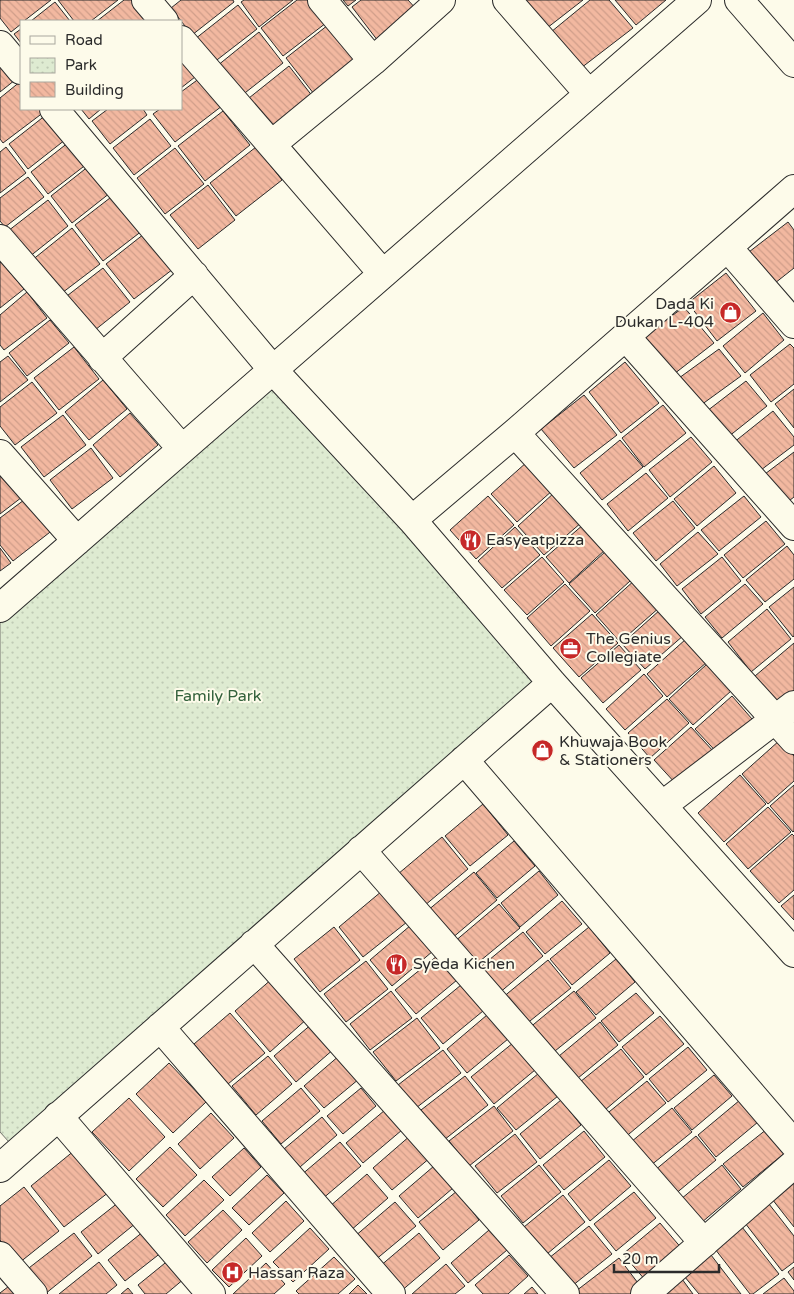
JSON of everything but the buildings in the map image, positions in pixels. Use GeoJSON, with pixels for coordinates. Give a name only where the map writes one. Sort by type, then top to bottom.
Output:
{"type":"FeatureCollection","features":[{"type":"Feature","properties":{"kind":"street"},"geometry":{"type":"LineString","coordinates":[[146,0],[163,20]]}},
{"type":"Feature","properties":{"kind":"street"},"geometry":{"type":"LineString","coordinates":[[322,0],[373,61]]}},
{"type":"Feature","properties":{"kind":"street"},"geometry":{"type":"LineString","coordinates":[[272,144],[373,61],[441,0]]}},
{"type":"Feature","properties":{"kind":"street"},"geometry":{"type":"LineString","coordinates":[[507,0],[589,94]]}},
{"type":"Feature","properties":{"kind":"street"},"geometry":{"type":"LineString","coordinates":[[0,608],[696,0]]}},
{"type":"Feature","properties":{"kind":"street"},"geometry":{"type":"LineString","coordinates":[[738,0],[794,63]]}},
{"type":"Feature","properties":{"kind":"street"},"geometry":{"type":"LineString","coordinates":[[182,41],[383,274]]}},
{"type":"Feature","properties":{"kind":"street"},"geometry":{"type":"LineString","coordinates":[[0,45],[20,69]]}},
{"type":"Feature","properties":{"kind":"street"},"geometry":{"type":"LineString","coordinates":[[55,110],[273,370],[412,520],[552,683],[794,953]]}},
{"type":"Feature","properties":{"kind":"street"},"geometry":{"type":"LineString","coordinates":[[412,520],[626,337],[794,189]]}},
{"type":"Feature","properties":{"kind":"street"},"geometry":{"type":"LineString","coordinates":[[0,239],[182,449]]}},
{"type":"Feature","properties":{"kind":"street"},"geometry":{"type":"LineString","coordinates":[[728,248],[794,324]]}},
{"type":"Feature","properties":{"kind":"street"},"geometry":{"type":"LineString","coordinates":[[102,358],[194,275]]}},
{"type":"Feature","properties":{"kind":"street"},"geometry":{"type":"LineString","coordinates":[[626,337],[794,526]]}},
{"type":"Feature","properties":{"kind":"street"},"geometry":{"type":"LineString","coordinates":[[515,433],[785,712],[794,740]]}},
{"type":"Feature","properties":{"kind":"street"},"geometry":{"type":"LineString","coordinates":[[0,454],[77,541]]}},
{"type":"Feature","properties":{"kind":"street"},"geometry":{"type":"LineString","coordinates":[[0,1168],[552,683]]}},
{"type":"Feature","properties":{"kind":"street"},"geometry":{"type":"LineString","coordinates":[[663,805],[785,712]]}},
{"type":"Feature","properties":{"kind":"street"},"geometry":{"type":"LineString","coordinates":[[464,760],[794,1144]]}},
{"type":"Feature","properties":{"kind":"street"},"geometry":{"type":"LineString","coordinates":[[361,850],[704,1243]]}},
{"type":"Feature","properties":{"kind":"street"},"geometry":{"type":"LineString","coordinates":[[254,944],[566,1294]]}},
{"type":"Feature","properties":{"kind":"street"},"geometry":{"type":"LineString","coordinates":[[160,1027],[391,1294]]}},
{"type":"Feature","properties":{"kind":"street"},"geometry":{"type":"LineString","coordinates":[[58,1116],[211,1294]]}},
{"type":"Feature","properties":{"kind":"street"},"geometry":{"type":"LineString","coordinates":[[645,1294],[794,1164]]}},
{"type":"Feature","properties":{"kind":"street"},"geometry":{"type":"LineString","coordinates":[[0,1256],[33,1294]]}},
{"type":"Feature","properties":{"kind":"green space","name":"Family Park"},"geometry":{"type":"Polygon","coordinates":[[[273,370],[552,683],[18,1152],[0,1132],[0,608],[273,370]]]}},
{"type":"Feature","properties":{"kind":"place","name":"Dada Ki Dukan L-404"},"geometry":{"type":"Point","coordinates":[730,313]}},
{"type":"Feature","properties":{"kind":"place","name":"Easyeatpizza"},"geometry":{"type":"Point","coordinates":[470,540]}},
{"type":"Feature","properties":{"kind":"place","name":"The Genius Collegiate"},"geometry":{"type":"Point","coordinates":[570,648]}},
{"type":"Feature","properties":{"kind":"place","name":"Khuwaja Book & Stationers"},"geometry":{"type":"Point","coordinates":[543,751]}},
{"type":"Feature","properties":{"kind":"place","name":"Syeda Kichen"},"geometry":{"type":"Point","coordinates":[397,964]}},
{"type":"Feature","properties":{"kind":"place","name":"Hassan Raza"},"geometry":{"type":"Point","coordinates":[232,1273]}}]}
